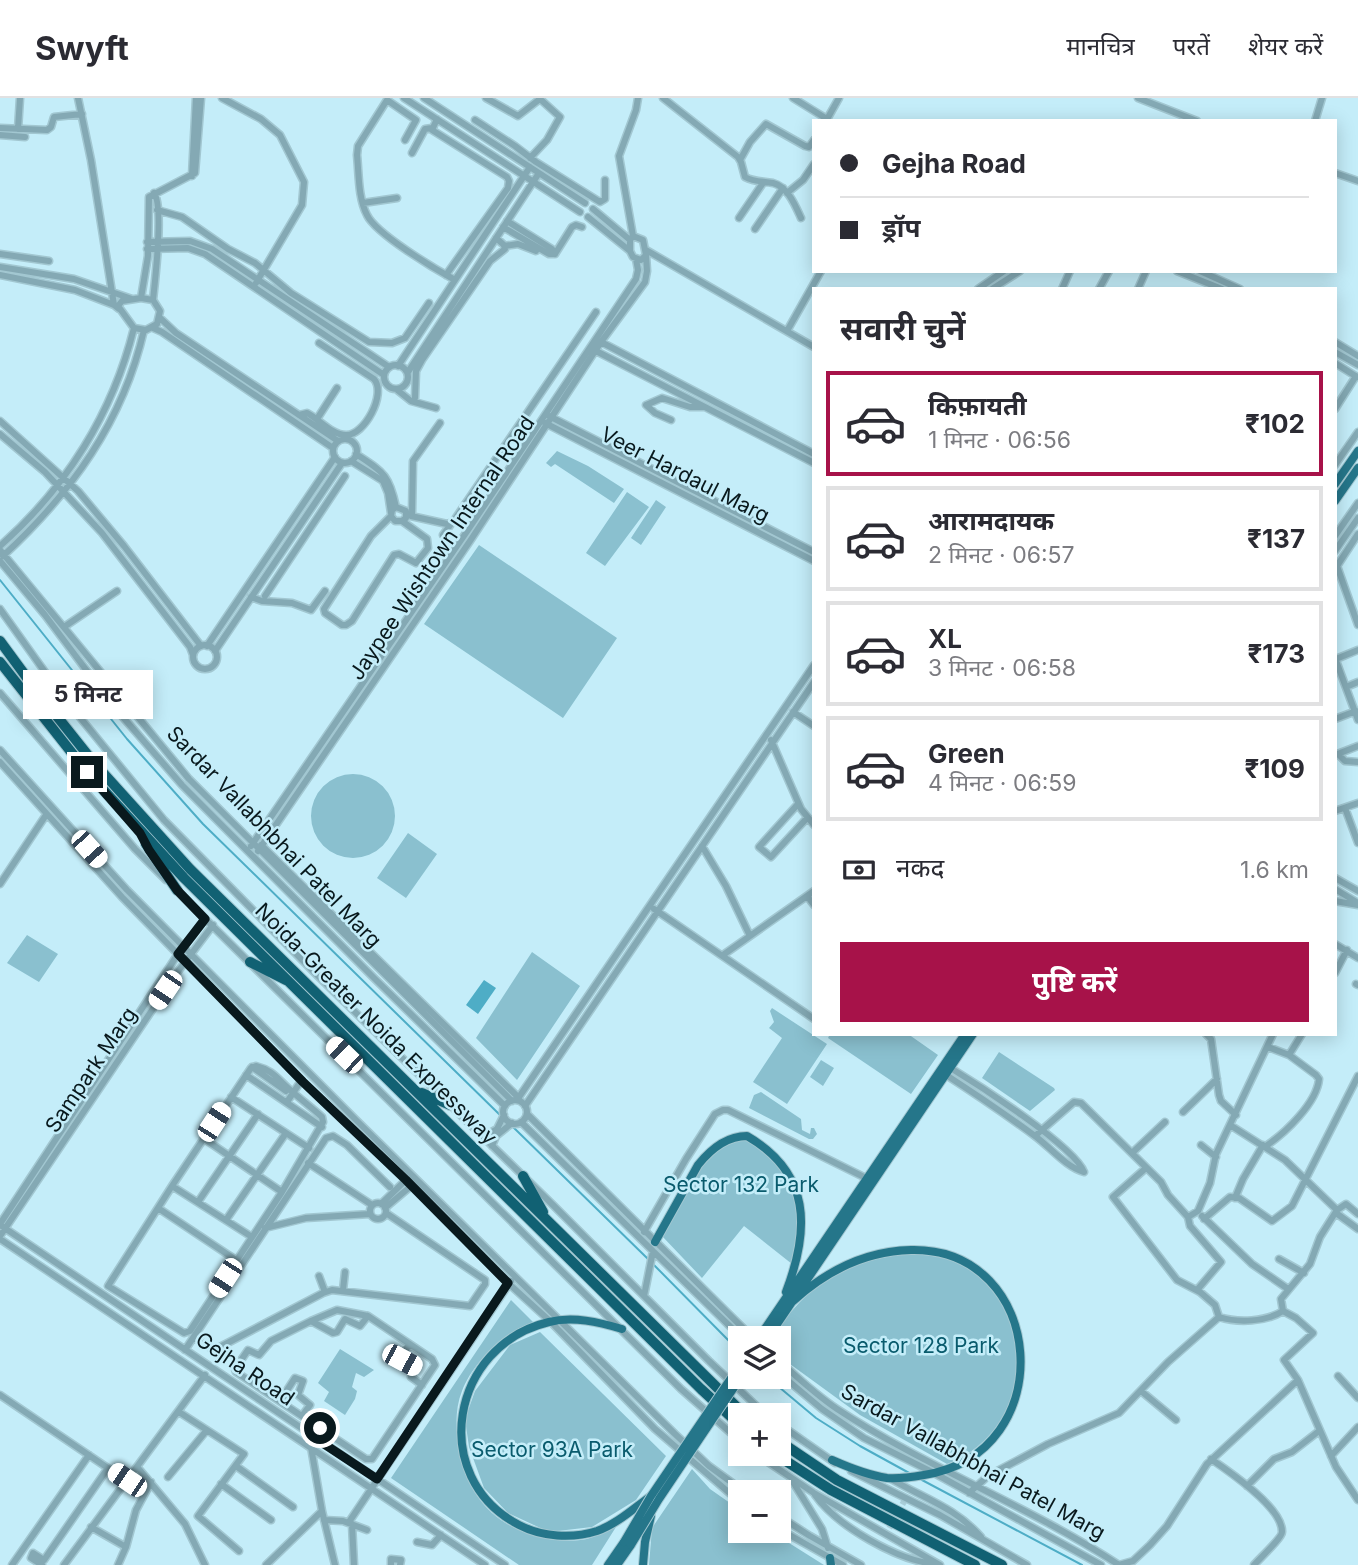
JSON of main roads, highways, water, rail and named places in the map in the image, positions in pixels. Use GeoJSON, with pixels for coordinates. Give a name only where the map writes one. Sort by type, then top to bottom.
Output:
{"type":"FeatureCollection","features":[{"type":"Feature","properties":{"kind":"highway","name":"Noida-Greater Noida Expressway"},"geometry":{"type":"LineString","coordinates":[[0,641],[95,764],[190,869],[733,1403]]}},
{"type":"Feature","properties":{"kind":"highway","name":"Noida-Greater Noida Expressway"},"geometry":{"type":"LineString","coordinates":[[0,662],[27,699],[140,833],[728,1414]]}},
{"type":"Feature","properties":{"kind":"highway"},"geometry":{"type":"LineString","coordinates":[[140,833],[177,890]]}},
{"type":"Feature","properties":{"kind":"highway"},"geometry":{"type":"LineString","coordinates":[[250,962],[289,982]]}},
{"type":"Feature","properties":{"kind":"highway"},"geometry":{"type":"LineString","coordinates":[[415,1090],[450,1105]]}},
{"type":"Feature","properties":{"kind":"highway"},"geometry":{"type":"LineString","coordinates":[[523,1176],[548,1222]]}},
{"type":"Feature","properties":{"kind":"highway"},"geometry":{"type":"LineString","coordinates":[[791,1449],[837,1480],[1002,1565]]}},
{"type":"Feature","properties":{"kind":"highway"},"geometry":{"type":"LineString","coordinates":[[791,1464],[831,1490],[975,1565]]}},
{"type":"Feature","properties":{"kind":"main road"},"geometry":{"type":"LineString","coordinates":[[1337,481],[1358,451]]}},
{"type":"Feature","properties":{"kind":"main road"},"geometry":{"type":"LineString","coordinates":[[1337,498],[1358,468]]}},
{"type":"Feature","properties":{"kind":"main road"},"geometry":{"type":"LineString","coordinates":[[945,1070],[964,1036]]}},
{"type":"Feature","properties":{"kind":"main road"},"geometry":{"type":"LineString","coordinates":[[766,1326],[971,1036]]}},
{"type":"Feature","properties":{"kind":"main road"},"geometry":{"type":"LineString","coordinates":[[654,1250],[698,1165],[707,1154],[737,1136],[747,1136],[776,1155],[797,1192],[800,1247],[781,1305]]}},
{"type":"Feature","properties":{"kind":"main road"},"geometry":{"type":"LineString","coordinates":[[776,1326],[824,1247],[851,1215],[870,1180]]}},
{"type":"Feature","properties":{"kind":"main road"},"geometry":{"type":"LineString","coordinates":[[792,1302],[817,1280],[844,1265],[884,1252],[931,1251],[961,1259],[986,1279],[1000,1293],[1018,1331],[1022,1367],[1014,1403],[993,1440],[981,1451],[945,1470],[911,1477],[890,1478],[856,1470],[832,1460]]}},
{"type":"Feature","properties":{"kind":"main road"},"geometry":{"type":"LineString","coordinates":[[622,1329],[594,1322],[555,1321],[518,1334],[505,1343],[488,1358],[473,1381],[464,1402],[460,1437],[463,1456],[479,1492],[508,1519],[525,1529],[543,1534],[581,1534],[598,1530],[655,1497]]}},
{"type":"Feature","properties":{"kind":"main road"},"geometry":{"type":"LineString","coordinates":[[617,1565],[655,1497],[728,1384]]}},
{"type":"Feature","properties":{"kind":"main road"},"geometry":{"type":"LineString","coordinates":[[643,1565],[648,1522],[655,1497],[732,1389]]}},
{"type":"Feature","properties":{"kind":"main road"},"geometry":{"type":"LineString","coordinates":[[608,1565],[627,1544]]}},
{"type":"Feature","properties":{"kind":"waterway"},"geometry":{"type":"LineString","coordinates":[[0,580],[127,739],[203,824],[500,1115]]}},
{"type":"Feature","properties":{"kind":"waterway"},"geometry":{"type":"LineString","coordinates":[[512,1126],[648,1259]]}},
{"type":"Feature","properties":{"kind":"waterway"},"geometry":{"type":"LineString","coordinates":[[652,1263],[728,1340]]}},
{"type":"Feature","properties":{"kind":"waterway"},"geometry":{"type":"LineString","coordinates":[[781,1389],[816,1418],[911,1474]]}},
{"type":"Feature","properties":{"kind":"waterway"},"geometry":{"type":"LineString","coordinates":[[922,1480],[1082,1565]]}},
{"type":"Feature","properties":{"kind":"tunnel"},"geometry":{"type":"LineString","coordinates":[[885,1536],[907,1496]]}},
{"type":"Feature","properties":{"kind":"park label","name":"Sector 132 Park"},"geometry":{"type":"Point","coordinates":[741,1185]}},
{"type":"Feature","properties":{"kind":"park label","name":"Sector 128 Park"},"geometry":{"type":"Point","coordinates":[921,1346]}},
{"type":"Feature","properties":{"kind":"park label","name":"Sector 93A Park"},"geometry":{"type":"Point","coordinates":[552,1450]}}]}
